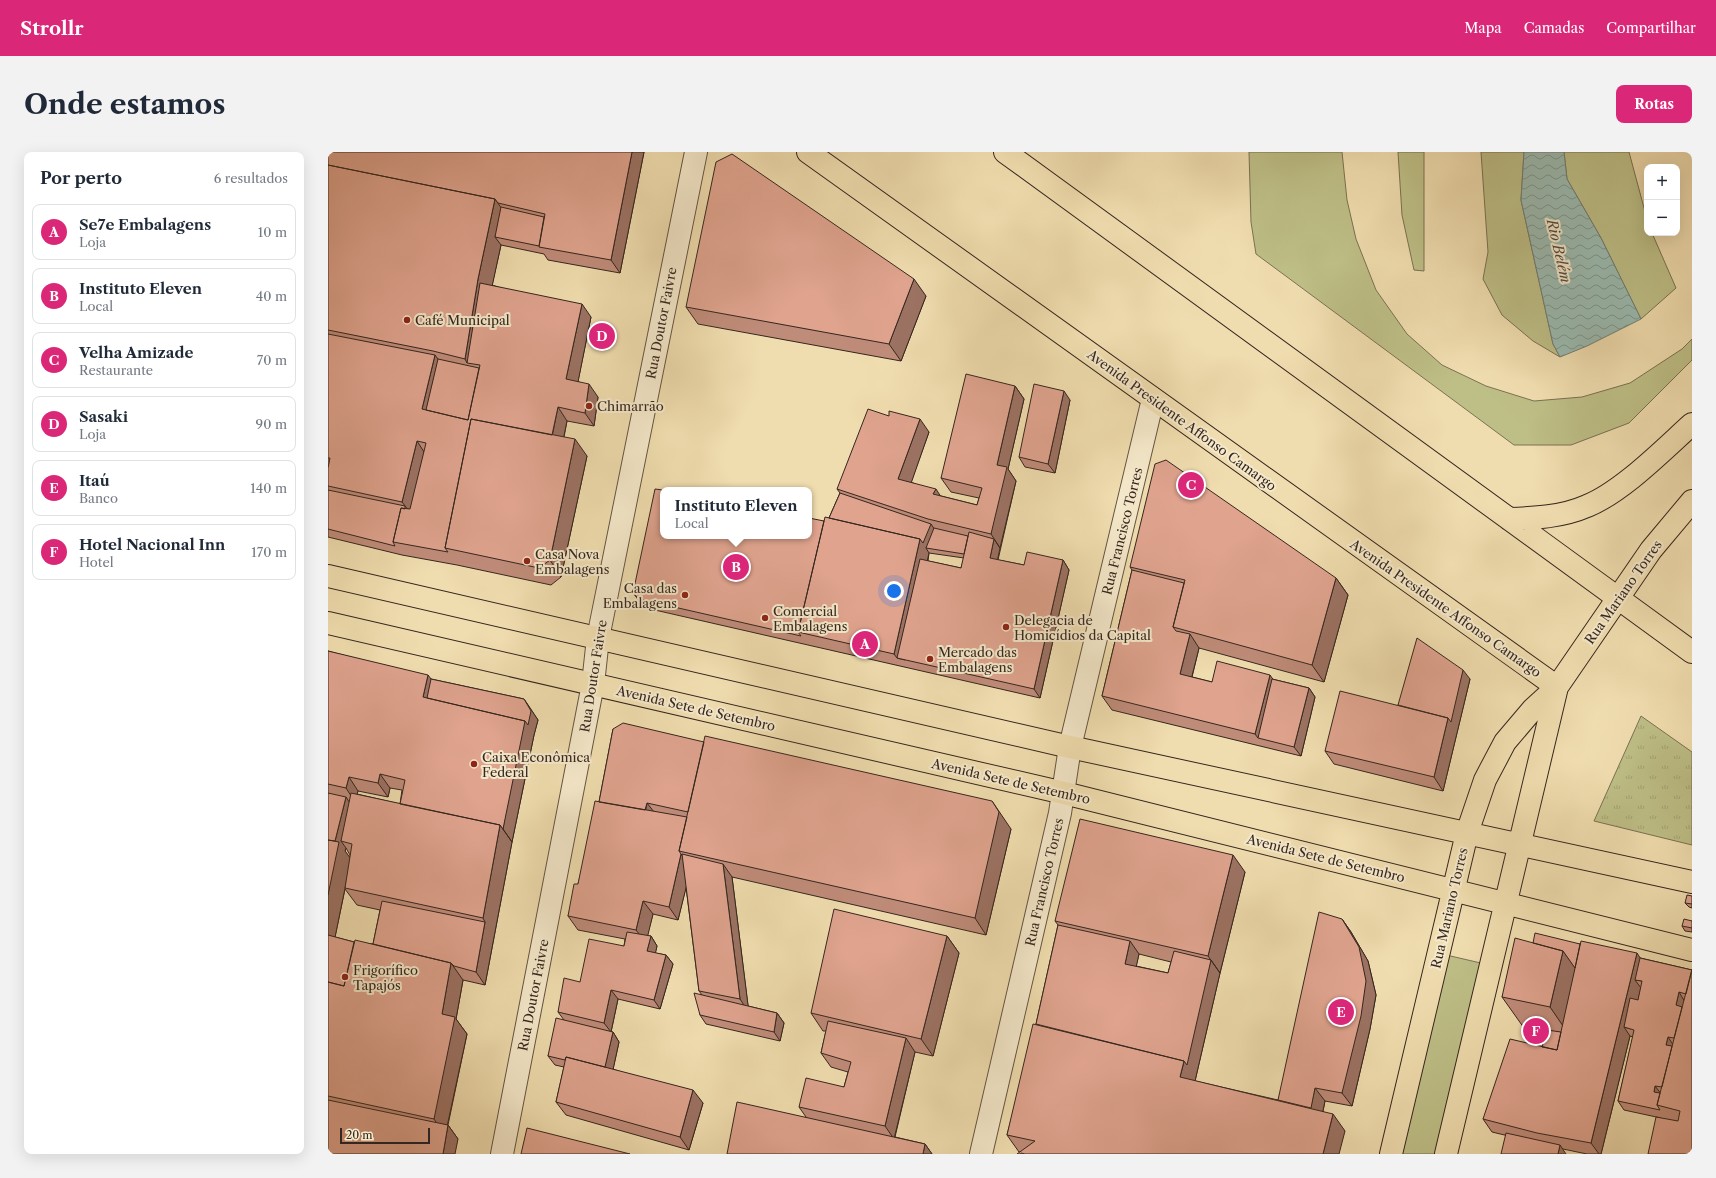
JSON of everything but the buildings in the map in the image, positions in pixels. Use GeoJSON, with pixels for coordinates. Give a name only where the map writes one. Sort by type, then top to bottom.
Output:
{"type":"FeatureCollection","features":[{"type":"Feature","properties":{"kind":"main road","name":"Avenida Presidente Affonso Camargo"},"geometry":{"type":"LineString","coordinates":[[808,152],[1557,687]]}},
{"type":"Feature","properties":{"kind":"main road"},"geometry":{"type":"LineString","coordinates":[[1006,152],[1692,652]]}},
{"type":"Feature","properties":{"kind":"main road"},"geometry":{"type":"LineString","coordinates":[[1509,519],[1542,518],[1587,506],[1630,478],[1692,424]]}},
{"type":"Feature","properties":{"kind":"main road","name":"Rua Mariano Torres"},"geometry":{"type":"LineString","coordinates":[[1391,1154],[1454,890],[1466,833],[1485,780],[1505,742],[1533,709],[1557,687],[1651,550],[1692,501]]}},
{"type":"Feature","properties":{"kind":"main road"},"geometry":{"type":"LineString","coordinates":[[328,576],[1070,747],[1692,882]]}},
{"type":"Feature","properties":{"kind":"main road","name":"Avenida Sete de Setembro"},"geometry":{"type":"LineString","coordinates":[[328,623],[1064,793],[1692,950]]}},
{"type":"Feature","properties":{"kind":"main road","name":"Rua Mariano Torres"},"geometry":{"type":"LineString","coordinates":[[1446,1154],[1518,845],[1557,687]]}},
{"type":"Feature","properties":{"kind":"street","name":"Rua Doutor Faivre"},"geometry":{"type":"LineString","coordinates":[[502,1154],[593,684],[598,638],[696,152]]}},
{"type":"Feature","properties":{"kind":"street","name":"Rua Francisco Torres"},"geometry":{"type":"LineString","coordinates":[[981,1154],[1064,793],[1070,747],[1154,399]]}},
{"type":"Feature","properties":{"kind":"green space"},"geometry":{"type":"Polygon","coordinates":[[[1249,152],[1342,152],[1347,200],[1356,239],[1376,290],[1407,334],[1442,365],[1486,386],[1534,401],[1582,397],[1630,383],[1682,349],[1692,339],[1692,360],[1629,423],[1571,445],[1514,445],[1256,254],[1251,222],[1249,152]]]}},
{"type":"Feature","properties":{"kind":"green space"},"geometry":{"type":"Polygon","coordinates":[[[1398,152],[1424,152],[1424,271],[1414,270],[1402,215],[1398,152]]]}},
{"type":"Feature","properties":{"kind":"green space"},"geometry":{"type":"Polygon","coordinates":[[[1481,152],[1524,152],[1521,200],[1553,344],[1560,357],[1533,341],[1502,315],[1483,279],[1488,252],[1481,152]]]}},
{"type":"Feature","properties":{"kind":"green space"},"geometry":{"type":"Polygon","coordinates":[[[1564,152],[1629,152],[1644,208],[1644,236],[1653,236],[1676,288],[1641,319],[1601,238],[1567,179],[1564,152]]]}},
{"type":"Feature","properties":{"kind":"green space"},"geometry":{"type":"Polygon","coordinates":[[[1641,716],[1692,752],[1692,845],[1594,821],[1641,716]]]}},
{"type":"Feature","properties":{"kind":"green space"},"geometry":{"type":"Polygon","coordinates":[[[1442,954],[1485,964],[1439,1154],[1395,1154],[1442,954]]]}},
{"type":"Feature","properties":{"kind":"water","name":"Rio Belém"},"geometry":{"type":"Polygon","coordinates":[[[1524,152],[1564,152],[1567,179],[1601,238],[1641,319],[1587,346],[1560,357],[1553,344],[1521,200],[1524,152]]]}},
{"type":"Feature","properties":{"kind":"place","name":"Café Municipal"},"geometry":{"type":"Point","coordinates":[407,320]}},
{"type":"Feature","properties":{"kind":"place","name":"Sasaki"},"geometry":{"type":"Point","coordinates":[602,336]}},
{"type":"Feature","properties":{"kind":"place","name":"Chimarrão"},"geometry":{"type":"Point","coordinates":[589,406]}},
{"type":"Feature","properties":{"kind":"place","name":"Velha Amizade"},"geometry":{"type":"Point","coordinates":[1191,485]}},
{"type":"Feature","properties":{"kind":"place","name":"Casa Nova Embalagens"},"geometry":{"type":"Point","coordinates":[527,561]}},
{"type":"Feature","properties":{"kind":"place","name":"Instituto Eleven"},"geometry":{"type":"Point","coordinates":[736,567]}},
{"type":"Feature","properties":{"kind":"place","name":"Casa das Embalagens"},"geometry":{"type":"Point","coordinates":[685,595]}},
{"type":"Feature","properties":{"kind":"place","name":"Comercial Embalagens"},"geometry":{"type":"Point","coordinates":[765,618]}},
{"type":"Feature","properties":{"kind":"place","name":"Delegacia de Homicídios da Capital"},"geometry":{"type":"Point","coordinates":[1006,627]}},
{"type":"Feature","properties":{"kind":"place","name":"Se7e Embalagens"},"geometry":{"type":"Point","coordinates":[865,644]}},
{"type":"Feature","properties":{"kind":"place","name":"Mercado das Embalagens"},"geometry":{"type":"Point","coordinates":[930,659]}},
{"type":"Feature","properties":{"kind":"place","name":"Caixa Econômica Federal"},"geometry":{"type":"Point","coordinates":[474,764]}},
{"type":"Feature","properties":{"kind":"place","name":"Frigorífico Tapajós"},"geometry":{"type":"Point","coordinates":[345,977]}},
{"type":"Feature","properties":{"kind":"place","name":"Itaú"},"geometry":{"type":"Point","coordinates":[1341,1012]}},
{"type":"Feature","properties":{"kind":"place","name":"Hotel Nacional Inn"},"geometry":{"type":"Point","coordinates":[1536,1031]}}]}
